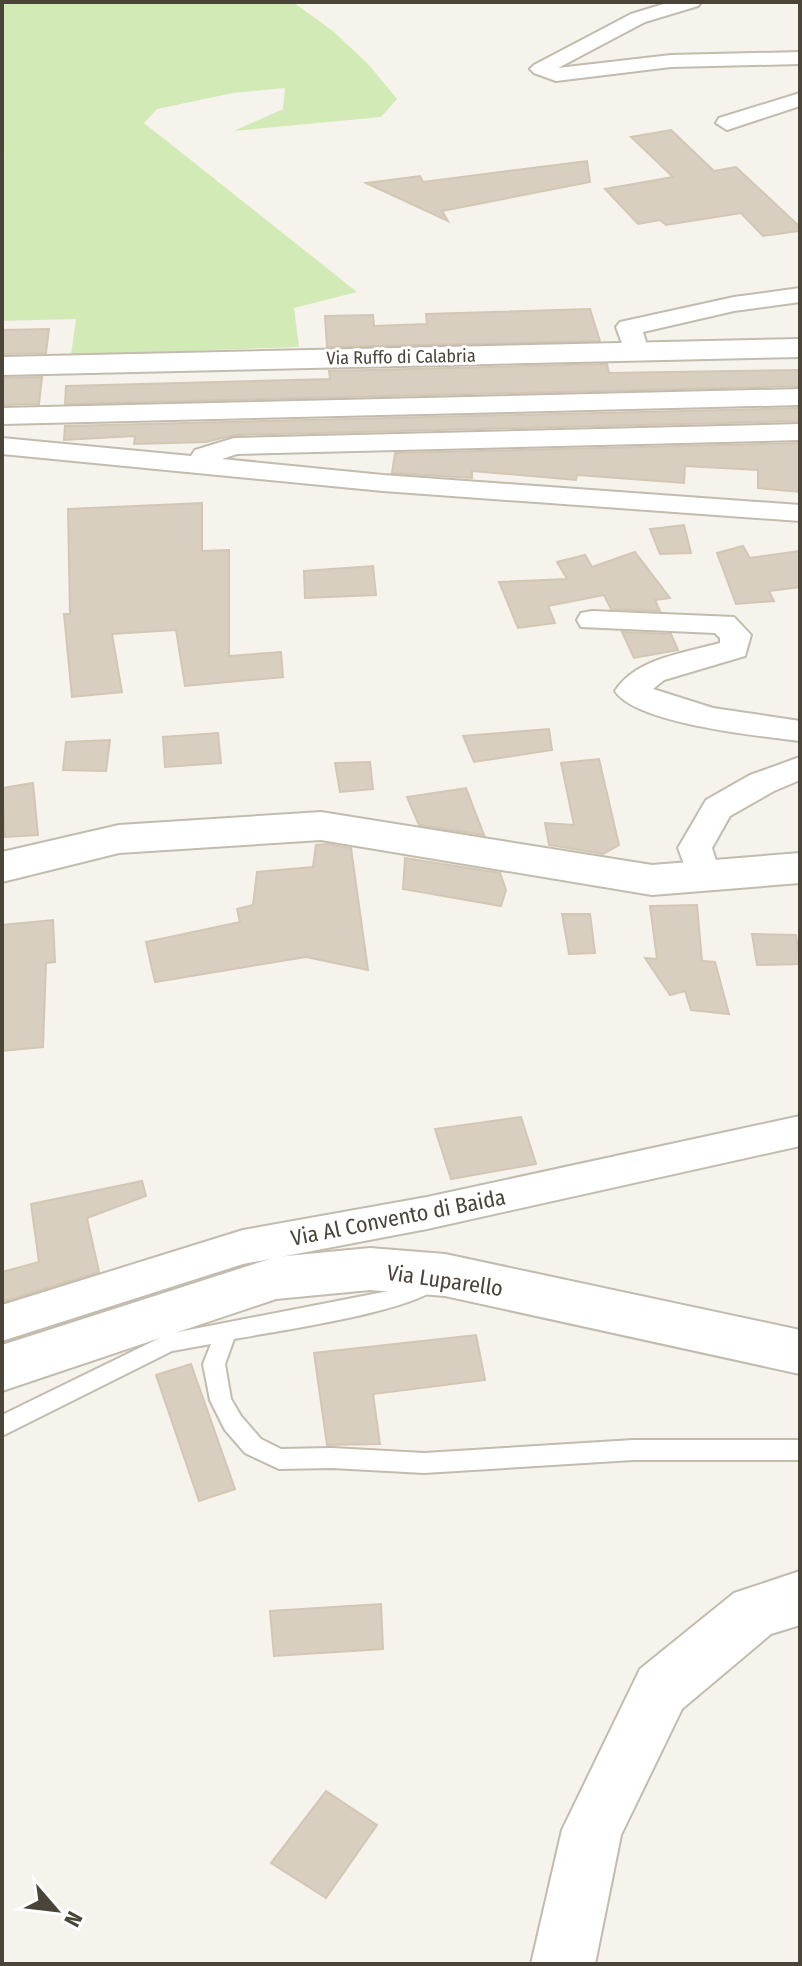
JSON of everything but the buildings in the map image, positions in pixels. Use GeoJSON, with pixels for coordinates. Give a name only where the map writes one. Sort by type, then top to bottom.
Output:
{"type":"FeatureCollection","features":[{"type":"Feature","properties":{"kind":"street"},"geometry":{"type":"LineString","coordinates":[[691,2],[638,18],[541,69],[556,75],[671,61],[800,58]]}},
{"type":"Feature","properties":{"kind":"street"},"geometry":{"type":"LineString","coordinates":[[727,123],[800,99]]}},
{"type":"Feature","properties":{"kind":"street"},"geometry":{"type":"LineString","coordinates":[[636,352],[629,327],[734,304],[800,295]]}},
{"type":"Feature","properties":{"kind":"street","name":"Via Ruffo di Calabria"},"geometry":{"type":"LineString","coordinates":[[2,366],[800,348]]}},
{"type":"Feature","properties":{"kind":"street"},"geometry":{"type":"LineString","coordinates":[[2,416],[800,397]]}},
{"type":"Feature","properties":{"kind":"street"},"geometry":{"type":"LineString","coordinates":[[195,465],[209,452],[234,446],[800,432]]}},
{"type":"Feature","properties":{"kind":"street"},"geometry":{"type":"LineString","coordinates":[[2,446],[383,483],[800,513]]}},
{"type":"Feature","properties":{"kind":"street"},"geometry":{"type":"LineString","coordinates":[[592,620],[723,624],[736,635],[734,649],[653,673],[631,691],[658,706],[725,721],[800,731]]}},
{"type":"Feature","properties":{"kind":"street"},"geometry":{"type":"LineString","coordinates":[[704,876],[695,848],[718,808],[762,783],[800,768]]}},
{"type":"Feature","properties":{"kind":"street"},"geometry":{"type":"LineString","coordinates":[[2,867],[119,839],[321,826],[652,880],[800,868]]}},
{"type":"Feature","properties":{"kind":"street","name":"Via Al Convento di Baida"},"geometry":{"type":"LineString","coordinates":[[2,1323],[243,1247],[427,1213],[800,1131]]}},
{"type":"Feature","properties":{"kind":"street","name":"Via Luparello"},"geometry":{"type":"LineString","coordinates":[[2,1368],[276,1278],[370,1269],[445,1275],[800,1352]]}},
{"type":"Feature","properties":{"kind":"street"},"geometry":{"type":"LineString","coordinates":[[563,1964],[592,1830],[661,1689],[754,1612],[800,1598]]}},
{"type":"Feature","properties":{"kind":"lane"},"geometry":{"type":"LineString","coordinates":[[2,1426],[168,1343],[403,1297],[445,1275]]}},
{"type":"Feature","properties":{"kind":"lane"},"geometry":{"type":"LineString","coordinates":[[227,1330],[214,1364],[221,1400],[233,1423],[253,1446],[279,1459],[332,1458],[424,1463],[633,1450],[800,1450]]}},
{"type":"Feature","properties":{"kind":"green space"},"geometry":{"type":"Polygon","coordinates":[[[2,2],[293,2],[334,32],[369,65],[397,99],[381,117],[234,131],[283,109],[285,88],[233,93],[157,109],[144,123],[357,292],[294,308],[299,347],[71,355],[76,319],[2,321],[2,159],[5,158],[2,154],[2,2]]]}}]}
